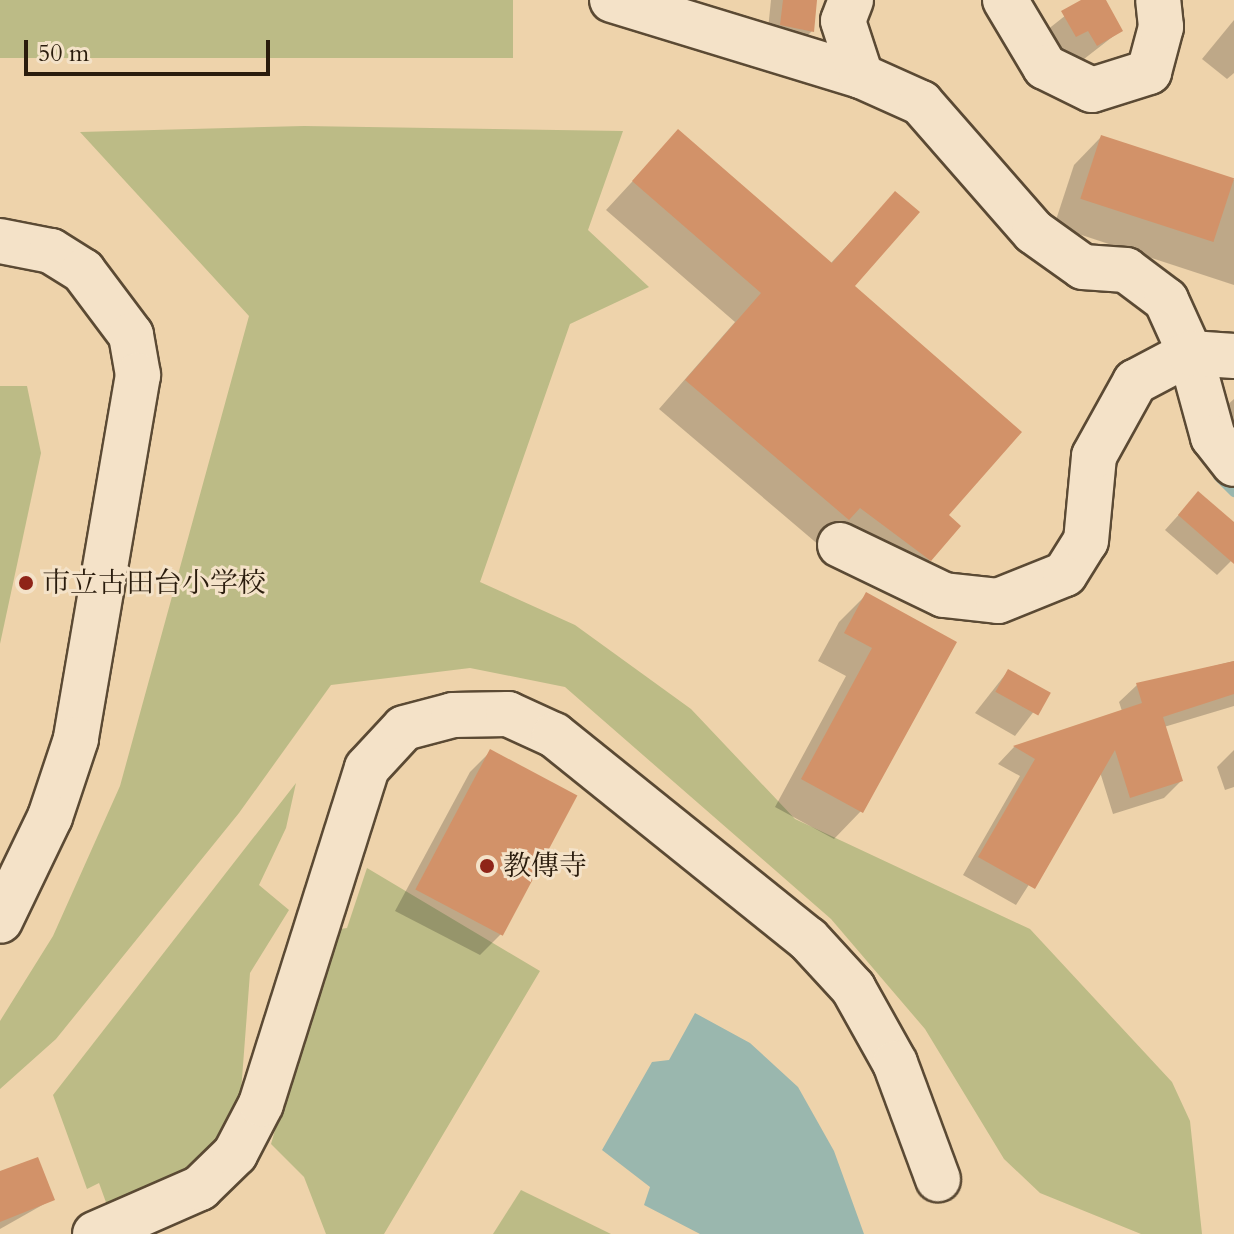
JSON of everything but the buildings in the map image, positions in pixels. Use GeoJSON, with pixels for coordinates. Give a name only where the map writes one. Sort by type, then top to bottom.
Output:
{"type":"FeatureCollection","features":[{"type":"Feature","properties":{"kind":"street"},"geometry":{"type":"LineString","coordinates":[[612,0],[861,76],[921,103],[1034,232],[1083,267],[1126,270],[1166,300],[1190,353],[1213,437],[1234,464]]}},
{"type":"Feature","properties":{"kind":"street"},"geometry":{"type":"LineString","coordinates":[[851,0],[843,21],[861,76]]}},
{"type":"Feature","properties":{"kind":"street"},"geometry":{"type":"LineString","coordinates":[[1005,0],[1045,67],[1092,90],[1149,72],[1161,27],[1158,0]]}},
{"type":"Feature","properties":{"kind":"street"},"geometry":{"type":"LineString","coordinates":[[0,241],[51,251],[83,271],[131,335],[138,375],[76,739],[50,817],[0,921]]}},
{"type":"Feature","properties":{"kind":"street"},"geometry":{"type":"LineString","coordinates":[[840,545],[944,595],[998,601],[1065,574],[1086,541],[1094,456],[1113,412],[1135,382],[1190,353],[1234,356]]}},
{"type":"Feature","properties":{"kind":"street"},"geometry":{"type":"LineString","coordinates":[[95,1234],[200,1188],[235,1154],[261,1104],[367,768],[404,728],[453,715],[508,714],[554,735],[808,939],[853,988],[895,1063],[938,1179]]}},
{"type":"Feature","properties":{"kind":"shaded area"},"geometry":{"type":"Polygon","coordinates":[[[0,0],[513,0],[513,58],[0,58],[0,0]]]}},
{"type":"Feature","properties":{"kind":"shaded area"},"geometry":{"type":"Polygon","coordinates":[[[304,126],[623,131],[588,230],[649,287],[570,324],[480,582],[575,625],[691,709],[795,819],[1030,929],[1172,1082],[1190,1121],[1202,1234],[1141,1234],[1040,1193],[1004,1159],[925,1029],[831,919],[565,687],[470,668],[331,685],[239,813],[56,1039],[0,1089],[0,1021],[53,936],[120,786],[249,316],[80,132],[304,126]]]}},
{"type":"Feature","properties":{"kind":"shaded area"},"geometry":{"type":"Polygon","coordinates":[[[0,386],[27,386],[41,453],[0,644],[0,386]]]}},
{"type":"Feature","properties":{"kind":"shaded area"},"geometry":{"type":"Polygon","coordinates":[[[296,783],[286,828],[259,885],[289,910],[250,973],[240,1105],[223,1155],[112,1219],[99,1183],[87,1189],[53,1095],[296,783]]]}},
{"type":"Feature","properties":{"kind":"shaded area"},"geometry":{"type":"Polygon","coordinates":[[[367,868],[540,971],[384,1234],[326,1234],[304,1177],[271,1144],[333,930],[347,928],[367,868]]]}},
{"type":"Feature","properties":{"kind":"shaded area"},"geometry":{"type":"Polygon","coordinates":[[[521,1190],[611,1234],[493,1234],[521,1190]]]}},
{"type":"Feature","properties":{"kind":"water"},"geometry":{"type":"Polygon","coordinates":[[[695,1013],[750,1043],[798,1087],[834,1151],[864,1234],[700,1234],[644,1205],[650,1187],[602,1150],[652,1062],[669,1060],[695,1013]]]}},
{"type":"Feature","properties":{"kind":"waterway"},"geometry":{"type":"LineString","coordinates":[[1218,476],[1234,492]]}},
{"type":"Feature","properties":{"kind":"place","name":"市立古田台小学校"},"geometry":{"type":"Point","coordinates":[26,583]}},
{"type":"Feature","properties":{"kind":"place","name":"教傳寺"},"geometry":{"type":"Point","coordinates":[487,866]}}]}
